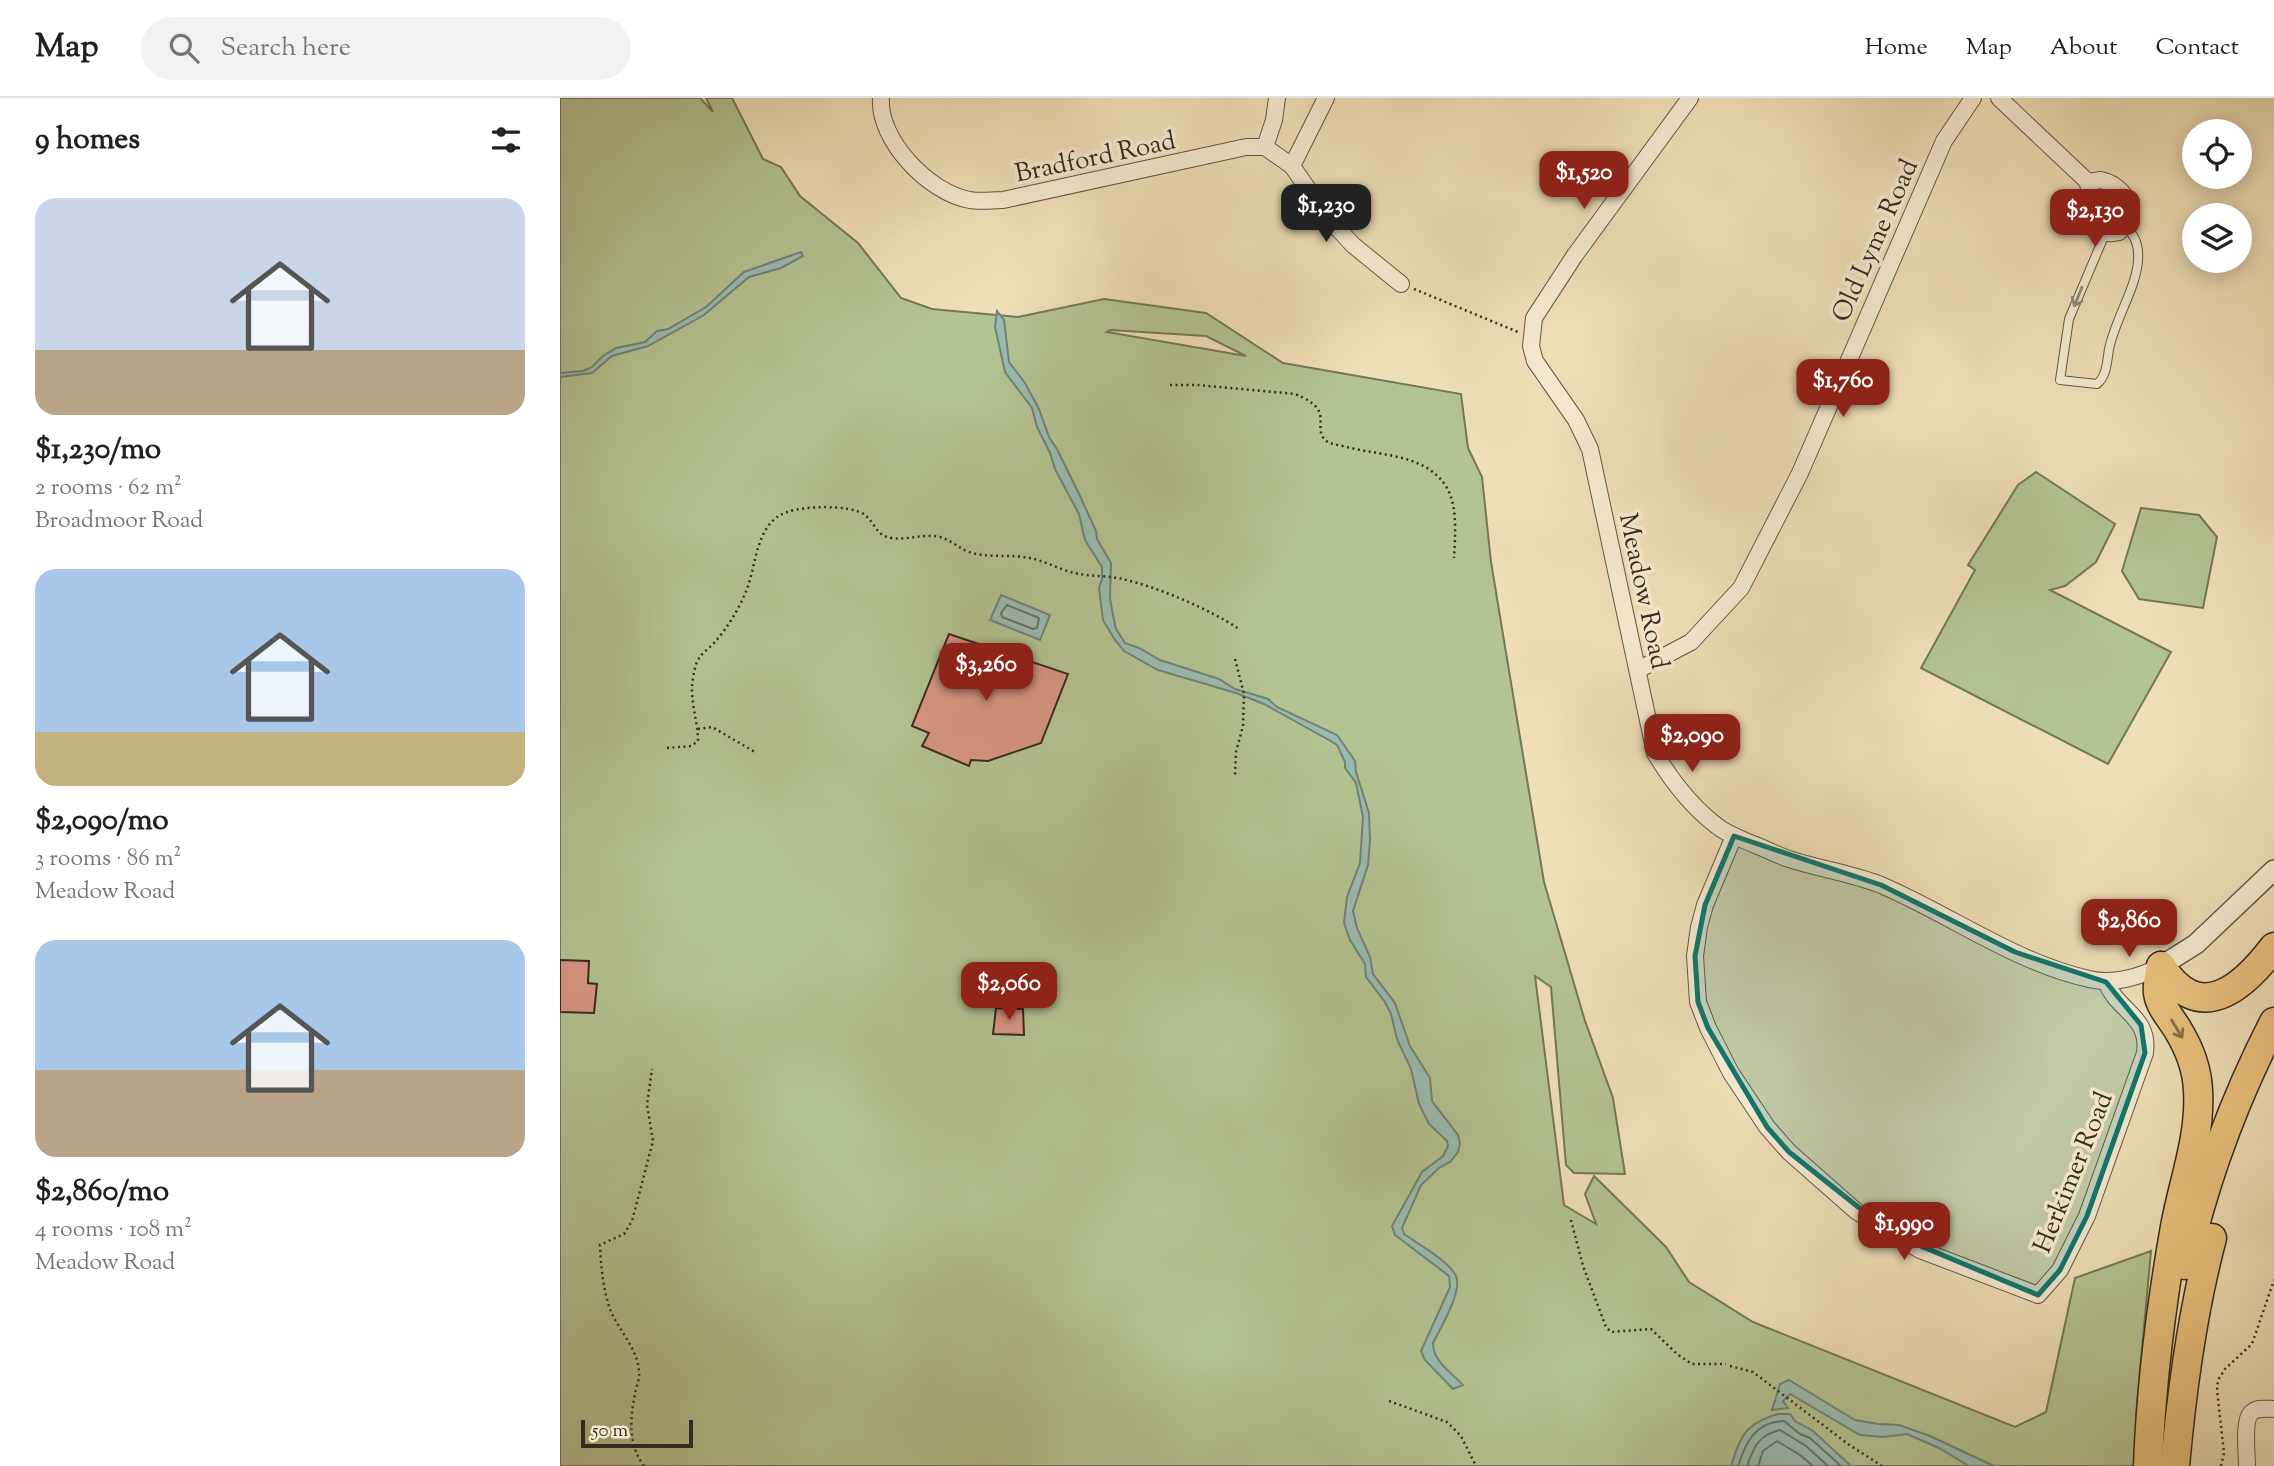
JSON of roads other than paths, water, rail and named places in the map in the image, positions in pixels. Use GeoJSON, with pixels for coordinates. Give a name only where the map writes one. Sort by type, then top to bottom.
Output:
{"type":"FeatureCollection","features":[{"type":"Feature","properties":{"kind":"highway"},"geometry":{"type":"LineString","coordinates":[[2161,967],[2185,993],[2194,997],[2213,996],[2224,993],[2247,978],[2274,947]]}},
{"type":"Feature","properties":{"kind":"highway"},"geometry":{"type":"LineString","coordinates":[[2148,1466],[2157,1337],[2196,1133],[2199,1101],[2196,1072],[2191,1057],[2160,1001],[2157,984],[2161,967]]}},
{"type":"Feature","properties":{"kind":"highway"},"geometry":{"type":"LineString","coordinates":[[2155,1466],[2166,1365],[2187,1258],[2218,1152],[2242,1090],[2274,1021]]}},
{"type":"Feature","properties":{"kind":"highway"},"geometry":{"type":"LineString","coordinates":[[2175,1466],[2184,1372],[2205,1264],[2236,1160],[2274,1063]]}},
{"type":"Feature","properties":{"kind":"street","name":"Bradford Road"},"geometry":{"type":"LineString","coordinates":[[881,98],[880,110],[886,126],[907,161],[922,176],[952,194],[970,200],[1003,200],[1246,147],[1265,147]]}},
{"type":"Feature","properties":{"kind":"street"},"geometry":{"type":"LineString","coordinates":[[1277,98],[1274,120],[1265,147],[1292,166],[1328,218],[1353,245],[1401,284]]}},
{"type":"Feature","properties":{"kind":"street"},"geometry":{"type":"LineString","coordinates":[[1292,166],[1326,98]]}},
{"type":"Feature","properties":{"kind":"street","name":"Meadow Road"},"geometry":{"type":"LineString","coordinates":[[1690,98],[1575,255],[1534,318],[1531,346],[1535,361],[1576,419],[1590,449],[1655,753],[1665,771],[1691,803],[1717,827],[1734,836],[1790,859],[1830,868],[1881,886],[2042,964],[2090,979],[2106,982],[2161,967]]}},
{"type":"Feature","properties":{"kind":"street","name":"Old Lyme Road"},"geometry":{"type":"LineString","coordinates":[[1638,670],[1691,642],[1741,588],[1800,473],[1944,141],[1973,98]]}},
{"type":"Feature","properties":{"kind":"street"},"geometry":{"type":"LineString","coordinates":[[1998,98],[2088,182],[2098,230],[2105,234],[2119,232],[2125,227],[2129,204],[2119,187],[2112,182],[2101,180],[2088,182]]}},
{"type":"Feature","properties":{"kind":"street","name":"Herkimer Road"},"geometry":{"type":"LineString","coordinates":[[1734,836],[1705,905],[1695,956],[1698,1002],[1731,1073],[1767,1127],[1789,1152],[1856,1210],[1920,1250],[2038,1294],[2060,1270],[2087,1216],[2145,1053],[2146,1041],[2141,1025],[2113,996],[2106,982]]}},
{"type":"Feature","properties":{"kind":"street"},"geometry":{"type":"LineString","coordinates":[[2161,967],[2196,944],[2274,870]]}},
{"type":"Feature","properties":{"kind":"street"},"geometry":{"type":"LineString","coordinates":[[2247,1466],[2247,1422],[2250,1414],[2258,1409],[2274,1409]]}},
{"type":"Feature","properties":{"kind":"lane"},"geometry":{"type":"LineString","coordinates":[[2105,234],[2069,320],[2060,380],[2091,385],[2097,384],[2104,377],[2111,339],[2137,269],[2137,246],[2134,237],[2125,227]]}},
{"type":"Feature","properties":{"kind":"water"},"geometry":{"type":"Polygon","coordinates":[[[801,252],[803,256],[781,268],[749,277],[704,315],[648,346],[612,356],[592,373],[560,377],[560,373],[583,371],[592,367],[616,348],[645,342],[657,331],[668,329],[706,307],[744,272],[801,252]]]}},
{"type":"Feature","properties":{"kind":"water"},"geometry":{"type":"Polygon","coordinates":[[[997,311],[1004,320],[1009,362],[1025,383],[1039,409],[1049,437],[1111,563],[1110,598],[1116,629],[1125,643],[1160,660],[1219,679],[1235,689],[1268,699],[1277,707],[1337,735],[1355,761],[1369,813],[1370,840],[1368,865],[1353,911],[1357,928],[1370,957],[1373,974],[1395,1003],[1410,1046],[1430,1078],[1432,1101],[1458,1135],[1460,1143],[1458,1152],[1450,1162],[1439,1168],[1421,1185],[1402,1228],[1404,1234],[1440,1259],[1456,1276],[1454,1300],[1433,1343],[1439,1361],[1463,1385],[1453,1389],[1425,1360],[1421,1351],[1450,1287],[1449,1276],[1395,1235],[1392,1226],[1422,1172],[1443,1156],[1448,1146],[1447,1141],[1429,1124],[1419,1104],[1411,1069],[1397,1039],[1391,1014],[1366,977],[1365,964],[1350,940],[1344,923],[1347,897],[1360,863],[1363,817],[1356,783],[1345,768],[1337,745],[1329,740],[1264,704],[1158,670],[1124,651],[1115,640],[1103,620],[1099,588],[1102,567],[1085,540],[1079,514],[1055,469],[1032,408],[1005,372],[995,327],[997,311]]]}},
{"type":"Feature","properties":{"kind":"water"},"geometry":{"type":"Polygon","coordinates":[[[1001,595],[1050,615],[1040,640],[990,620],[1001,595]]]}},
{"type":"Feature","properties":{"kind":"water"},"geometry":{"type":"Polygon","coordinates":[[[1789,1380],[1855,1420],[1899,1425],[1930,1436],[1994,1466],[1969,1466],[1939,1448],[1907,1434],[1883,1437],[1860,1435],[1790,1394],[1783,1401],[1788,1408],[1772,1410],[1780,1384],[1789,1380]]]}},
{"type":"Feature","properties":{"kind":"water"},"geometry":{"type":"Polygon","coordinates":[[[1778,1414],[1790,1414],[1851,1466],[1731,1466],[1746,1432],[1758,1422],[1778,1414]]]}}]}
